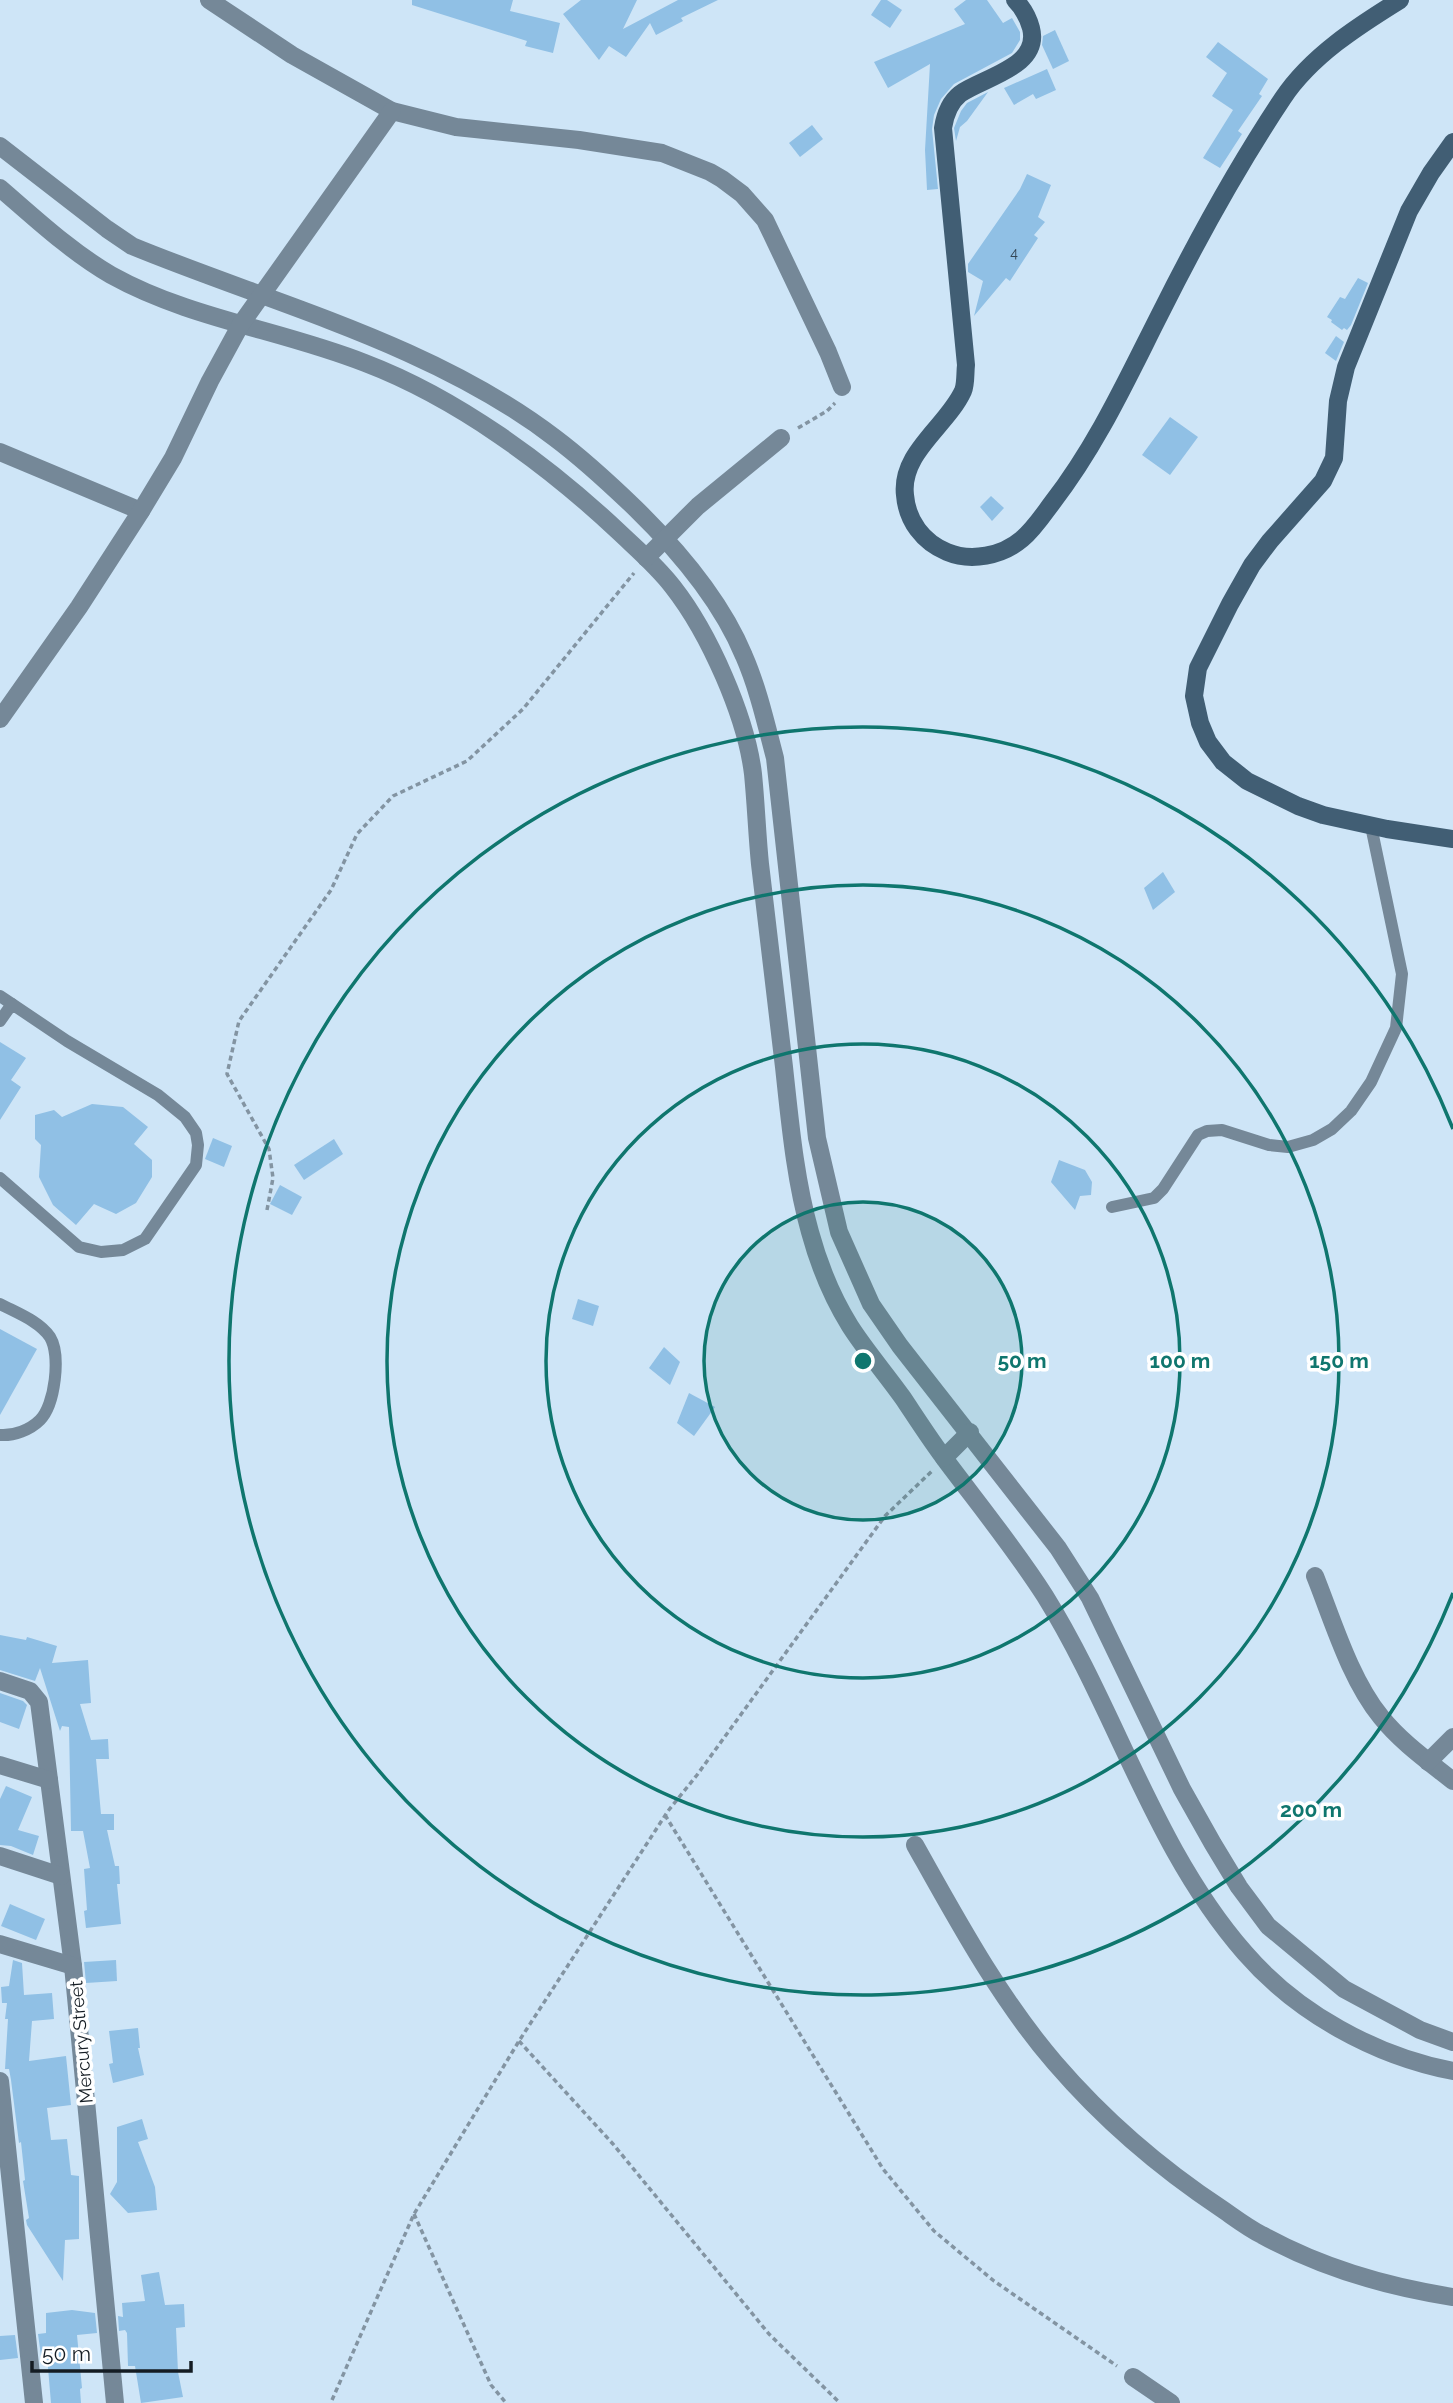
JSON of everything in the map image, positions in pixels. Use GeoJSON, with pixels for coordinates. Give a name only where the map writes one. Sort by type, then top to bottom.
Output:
{"type":"FeatureCollection","features":[{"type":"Feature","properties":{"kind":"main road"},"geometry":{"type":"LineString","coordinates":[[1015,0],[1024,10],[1031,30],[1032,45],[1028,54],[1018,63],[958,95],[946,115],[943,128],[966,365],[964,389],[918,452],[907,474],[904,491],[910,519],[928,540],[953,554],[970,556],[1000,553],[1022,539],[1069,481],[1109,416],[1229,182],[1285,95],[1316,60],[1371,18],[1400,0]]}},
{"type":"Feature","properties":{"kind":"main road"},"geometry":{"type":"LineString","coordinates":[[1453,142],[1409,211],[1346,367],[1338,401],[1334,458],[1324,481],[1288,518],[1252,565],[1198,668],[1194,696],[1200,723],[1209,742],[1223,762],[1247,781],[1323,815],[1371,826],[1453,839]]}},
{"type":"Feature","properties":{"kind":"street"},"geometry":{"type":"LineString","coordinates":[[209,0],[292,55],[392,111],[456,127],[633,147],[662,153],[716,175],[741,194],[765,220],[842,387]]}},
{"type":"Feature","properties":{"kind":"street"},"geometry":{"type":"LineString","coordinates":[[0,719],[79,607],[141,512],[173,458],[241,324],[392,111]]}},
{"type":"Feature","properties":{"kind":"street"},"geometry":{"type":"LineString","coordinates":[[0,146],[132,246],[359,332],[428,362],[494,398],[555,437],[612,485],[666,538],[721,611],[744,656],[761,703],[775,758],[786,841],[817,1138],[839,1232],[871,1304],[1058,1548],[1090,1598],[1182,1789],[1239,1887],[1268,1926],[1344,1989],[1420,2030],[1453,2042]]}},
{"type":"Feature","properties":{"kind":"street"},"geometry":{"type":"LineString","coordinates":[[0,188],[77,254],[116,278],[181,306],[366,363],[437,396],[496,434],[582,497],[673,586],[701,629],[741,722],[752,769],[758,848],[793,1143],[808,1225],[834,1298],[852,1331],[1048,1600],[1121,1740],[1159,1822],[1213,1914],[1249,1958],[1290,1996],[1370,2045],[1422,2065],[1453,2071]]}},
{"type":"Feature","properties":{"kind":"street"},"geometry":{"type":"LineString","coordinates":[[646,558],[698,506],[781,438]]}},
{"type":"Feature","properties":{"kind":"street"},"geometry":{"type":"LineString","coordinates":[[0,452],[141,512]]}},
{"type":"Feature","properties":{"kind":"street"},"geometry":{"type":"LineString","coordinates":[[758,848],[786,841]]}},
{"type":"Feature","properties":{"kind":"street"},"geometry":{"type":"LineString","coordinates":[[793,1143],[817,1138]]}},
{"type":"Feature","properties":{"kind":"street"},"geometry":{"type":"LineString","coordinates":[[944,1458],[970,1432]]}},
{"type":"Feature","properties":{"kind":"street"},"geometry":{"type":"LineString","coordinates":[[1315,1576],[1345,1651],[1380,1716],[1401,1739],[1453,1781]]}},
{"type":"Feature","properties":{"kind":"street","name":"Mercury Street"},"geometry":{"type":"LineString","coordinates":[[0,1681],[24,1689],[36,1697],[38,1702],[73,1966],[115,2403]]}},
{"type":"Feature","properties":{"kind":"street"},"geometry":{"type":"LineString","coordinates":[[1428,1762],[1453,1737]]}},
{"type":"Feature","properties":{"kind":"street"},"geometry":{"type":"LineString","coordinates":[[0,1765],[49,1780]]}},
{"type":"Feature","properties":{"kind":"street"},"geometry":{"type":"LineString","coordinates":[[915,1845],[965,1934],[1017,2013],[1054,2063],[1125,2137],[1204,2197],[1262,2235],[1334,2267],[1431,2294],[1453,2297]]}},
{"type":"Feature","properties":{"kind":"street"},"geometry":{"type":"LineString","coordinates":[[0,1856],[61,1876]]}},
{"type":"Feature","properties":{"kind":"street"},"geometry":{"type":"LineString","coordinates":[[0,1944],[73,1966]]}},
{"type":"Feature","properties":{"kind":"street"},"geometry":{"type":"LineString","coordinates":[[0,2081],[34,2403]]}},
{"type":"Feature","properties":{"kind":"street"},"geometry":{"type":"LineString","coordinates":[[1133,2377],[1171,2403]]}},
{"type":"Feature","properties":{"kind":"lane"},"geometry":{"type":"LineString","coordinates":[[1112,1207],[1154,1198],[1163,1189],[1198,1135],[1222,1130],[1269,1145],[1288,1147],[1314,1140],[1332,1129],[1351,1111],[1365,1092],[1396,1028],[1402,974],[1371,826]]}},
{"type":"Feature","properties":{"kind":"lane"},"geometry":{"type":"LineString","coordinates":[[0,996],[67,1041],[158,1095],[185,1117],[196,1133],[198,1145],[195,1165],[145,1239],[123,1250],[101,1252],[79,1247],[0,1178]]}},
{"type":"Feature","properties":{"kind":"lane"},"geometry":{"type":"LineString","coordinates":[[0,1021],[12,1004]]}},
{"type":"Feature","properties":{"kind":"lane"},"geometry":{"type":"LineString","coordinates":[[0,1304],[39,1325],[48,1335],[55,1353],[56,1371],[51,1397],[42,1419],[20,1432],[8,1436],[0,1435]]}},
{"type":"Feature","properties":{"kind":"path"},"geometry":{"type":"LineString","coordinates":[[781,438],[827,411],[838,400],[842,387]]}},
{"type":"Feature","properties":{"kind":"path"},"geometry":{"type":"LineString","coordinates":[[267,1210],[273,1178],[269,1149],[227,1074],[239,1021],[331,890],[357,834],[393,796],[467,761],[523,709],[646,558]]}},
{"type":"Feature","properties":{"kind":"path"},"geometry":{"type":"LineString","coordinates":[[332,2400],[414,2214],[519,2041],[665,1815],[697,1776],[885,1516],[944,1458]]}},
{"type":"Feature","properties":{"kind":"path"},"geometry":{"type":"LineString","coordinates":[[665,1815],[883,2169],[934,2231],[994,2281],[1133,2377]]}},
{"type":"Feature","properties":{"kind":"path"},"geometry":{"type":"LineString","coordinates":[[519,2041],[612,2144],[769,2334],[840,2403]]}},
{"type":"Feature","properties":{"kind":"path"},"geometry":{"type":"LineString","coordinates":[[414,2214],[491,2385],[506,2403]]}},
{"type":"Feature","properties":{"kind":"building"},"geometry":{"type":"Polygon","coordinates":[[[412,0],[513,0],[510,11],[560,23],[553,53],[525,46],[527,41],[412,5],[412,0]]]}},
{"type":"Feature","properties":{"kind":"building"},"geometry":{"type":"Polygon","coordinates":[[[581,0],[637,0],[623,29],[678,0],[718,0],[681,18],[683,21],[656,35],[650,23],[626,57],[609,46],[599,60],[563,14],[581,0]]]}},
{"type":"Feature","properties":{"kind":"building"},"geometry":{"type":"Polygon","coordinates":[[[881,0],[887,0],[902,10],[890,28],[871,15],[881,0]]]}},
{"type":"Feature","properties":{"kind":"building"},"geometry":{"type":"Polygon","coordinates":[[[966,0],[987,0],[1003,23],[1012,18],[1020,32],[1020,40],[1012,53],[954,84],[941,99],[934,115],[932,129],[938,189],[927,190],[925,150],[930,64],[888,88],[874,62],[965,24],[954,9],[966,0]]]}},
{"type":"Feature","properties":{"kind":"building"},"geometry":{"type":"Polygon","coordinates":[[[1055,30],[1069,61],[1053,69],[1042,45],[1043,36],[1055,30]]]}},
{"type":"Feature","properties":{"kind":"building"},"geometry":{"type":"Polygon","coordinates":[[[1218,42],[1268,79],[1259,94],[1262,96],[1238,131],[1242,134],[1220,168],[1203,158],[1233,110],[1212,96],[1227,73],[1206,57],[1218,42]]]}},
{"type":"Feature","properties":{"kind":"building"},"geometry":{"type":"Polygon","coordinates":[[[1047,69],[1056,90],[1036,99],[1033,94],[1014,105],[1004,88],[1047,69]]]}},
{"type":"Feature","properties":{"kind":"building"},"geometry":{"type":"Polygon","coordinates":[[[988,92],[960,127],[956,141],[954,128],[961,111],[967,103],[988,92]]]}},
{"type":"Feature","properties":{"kind":"building"},"geometry":{"type":"Polygon","coordinates":[[[812,125],[823,139],[800,157],[789,143],[812,125]]]}},
{"type":"Feature","properties":{"kind":"building"},"geometry":{"type":"Polygon","coordinates":[[[1027,174],[1051,185],[1038,217],[1045,222],[1034,235],[1038,238],[1010,281],[1006,278],[974,316],[983,281],[968,272],[968,264],[1020,189],[1027,174]]]}},
{"type":"Feature","properties":{"kind":"building"},"geometry":{"type":"Polygon","coordinates":[[[1358,278],[1368,283],[1351,325],[1347,330],[1342,330],[1327,317],[1340,297],[1345,299],[1358,278]]]}},
{"type":"Feature","properties":{"kind":"building"},"geometry":{"type":"Polygon","coordinates":[[[1336,336],[1344,342],[1336,361],[1325,353],[1336,336]]]}},
{"type":"Feature","properties":{"kind":"building"},"geometry":{"type":"Polygon","coordinates":[[[1170,417],[1198,437],[1170,475],[1142,455],[1170,417]]]}},
{"type":"Feature","properties":{"kind":"building"},"geometry":{"type":"Polygon","coordinates":[[[991,496],[1004,508],[992,521],[980,507],[991,496]]]}},
{"type":"Feature","properties":{"kind":"building"},"geometry":{"type":"Polygon","coordinates":[[[1163,872],[1175,892],[1153,910],[1144,888],[1163,872]]]}},
{"type":"Feature","properties":{"kind":"building"},"geometry":{"type":"Polygon","coordinates":[[[0,1042],[26,1058],[11,1080],[21,1087],[0,1120],[0,1042]]]}},
{"type":"Feature","properties":{"kind":"building"},"geometry":{"type":"Polygon","coordinates":[[[92,1104],[123,1107],[148,1127],[134,1144],[152,1160],[152,1177],[136,1203],[116,1214],[94,1204],[76,1225],[53,1205],[39,1177],[41,1145],[35,1139],[35,1115],[54,1110],[62,1117],[92,1104]]]}},
{"type":"Feature","properties":{"kind":"building"},"geometry":{"type":"Polygon","coordinates":[[[213,1138],[232,1146],[224,1167],[205,1159],[213,1138]]]}},
{"type":"Feature","properties":{"kind":"building"},"geometry":{"type":"Polygon","coordinates":[[[334,1139],[343,1154],[304,1180],[294,1165],[334,1139]]]}},
{"type":"Feature","properties":{"kind":"building"},"geometry":{"type":"Polygon","coordinates":[[[1059,1160],[1085,1170],[1092,1182],[1091,1195],[1080,1196],[1075,1210],[1051,1182],[1059,1160]]]}},
{"type":"Feature","properties":{"kind":"building"},"geometry":{"type":"Polygon","coordinates":[[[280,1185],[302,1197],[292,1215],[270,1204],[280,1185]]]}},
{"type":"Feature","properties":{"kind":"building"},"geometry":{"type":"Polygon","coordinates":[[[578,1299],[599,1306],[593,1326],[572,1319],[578,1299]]]}},
{"type":"Feature","properties":{"kind":"building"},"geometry":{"type":"Polygon","coordinates":[[[0,1329],[37,1349],[0,1415],[0,1329]]]}},
{"type":"Feature","properties":{"kind":"building"},"geometry":{"type":"Polygon","coordinates":[[[664,1347],[680,1362],[670,1385],[649,1368],[664,1347]]]}},
{"type":"Feature","properties":{"kind":"building"},"geometry":{"type":"Polygon","coordinates":[[[689,1393],[715,1407],[694,1436],[677,1423],[689,1393]]]}},
{"type":"Feature","properties":{"kind":"building"},"geometry":{"type":"Polygon","coordinates":[[[0,1635],[26,1640],[27,1637],[57,1646],[52,1663],[88,1660],[91,1703],[80,1704],[91,1740],[108,1739],[109,1759],[96,1759],[101,1814],[114,1814],[114,1830],[107,1830],[115,1866],[119,1866],[120,1884],[117,1884],[121,1924],[86,1928],[84,1869],[90,1868],[83,1831],[71,1831],[69,1727],[62,1726],[60,1731],[40,1668],[35,1681],[0,1670],[0,1635]]]}},
{"type":"Feature","properties":{"kind":"building"},"geometry":{"type":"Polygon","coordinates":[[[0,1693],[27,1705],[19,1729],[0,1722],[0,1693]]]}},
{"type":"Feature","properties":{"kind":"building"},"geometry":{"type":"Polygon","coordinates":[[[6,1786],[32,1797],[18,1830],[39,1836],[33,1855],[11,1846],[0,1845],[0,1799],[6,1786]]]}},
{"type":"Feature","properties":{"kind":"building"},"geometry":{"type":"Polygon","coordinates":[[[10,1904],[45,1919],[36,1940],[1,1926],[10,1904]]]}},
{"type":"Feature","properties":{"kind":"building"},"geometry":{"type":"Polygon","coordinates":[[[13,1960],[22,1963],[24,1995],[52,1993],[54,2019],[32,2021],[29,2061],[66,2056],[71,2105],[47,2108],[51,2140],[67,2139],[71,2175],[79,2176],[79,2239],[65,2240],[63,2281],[26,2220],[29,2218],[21,2142],[19,2143],[9,2069],[5,2069],[8,2019],[5,2019],[7,2003],[2,2003],[1,1987],[9,1986],[13,1960]]]}},
{"type":"Feature","properties":{"kind":"building"},"geometry":{"type":"Polygon","coordinates":[[[116,1960],[117,1981],[86,1983],[84,1962],[116,1960]]]}},
{"type":"Feature","properties":{"kind":"building"},"geometry":{"type":"Polygon","coordinates":[[[138,2028],[138,2048],[144,2075],[113,2083],[109,2064],[113,2063],[109,2031],[138,2028]]]}},
{"type":"Feature","properties":{"kind":"building"},"geometry":{"type":"Polygon","coordinates":[[[142,2119],[148,2139],[138,2142],[155,2187],[157,2210],[128,2213],[110,2194],[117,2182],[117,2127],[142,2119]]]}},
{"type":"Feature","properties":{"kind":"building"},"geometry":{"type":"Polygon","coordinates":[[[159,2272],[165,2305],[184,2304],[185,2327],[176,2328],[178,2372],[183,2397],[141,2403],[135,2366],[128,2366],[127,2333],[125,2330],[119,2331],[118,2316],[123,2317],[122,2303],[145,2301],[141,2275],[159,2272]]]}},
{"type":"Feature","properties":{"kind":"building"},"geometry":{"type":"Polygon","coordinates":[[[72,2310],[95,2313],[97,2333],[77,2335],[81,2403],[51,2403],[47,2356],[41,2356],[38,2334],[46,2333],[46,2313],[72,2310]]]}},
{"type":"Feature","properties":{"kind":"building"},"geometry":{"type":"Polygon","coordinates":[[[15,2335],[18,2358],[0,2360],[0,2336],[15,2335]]]}}]}
